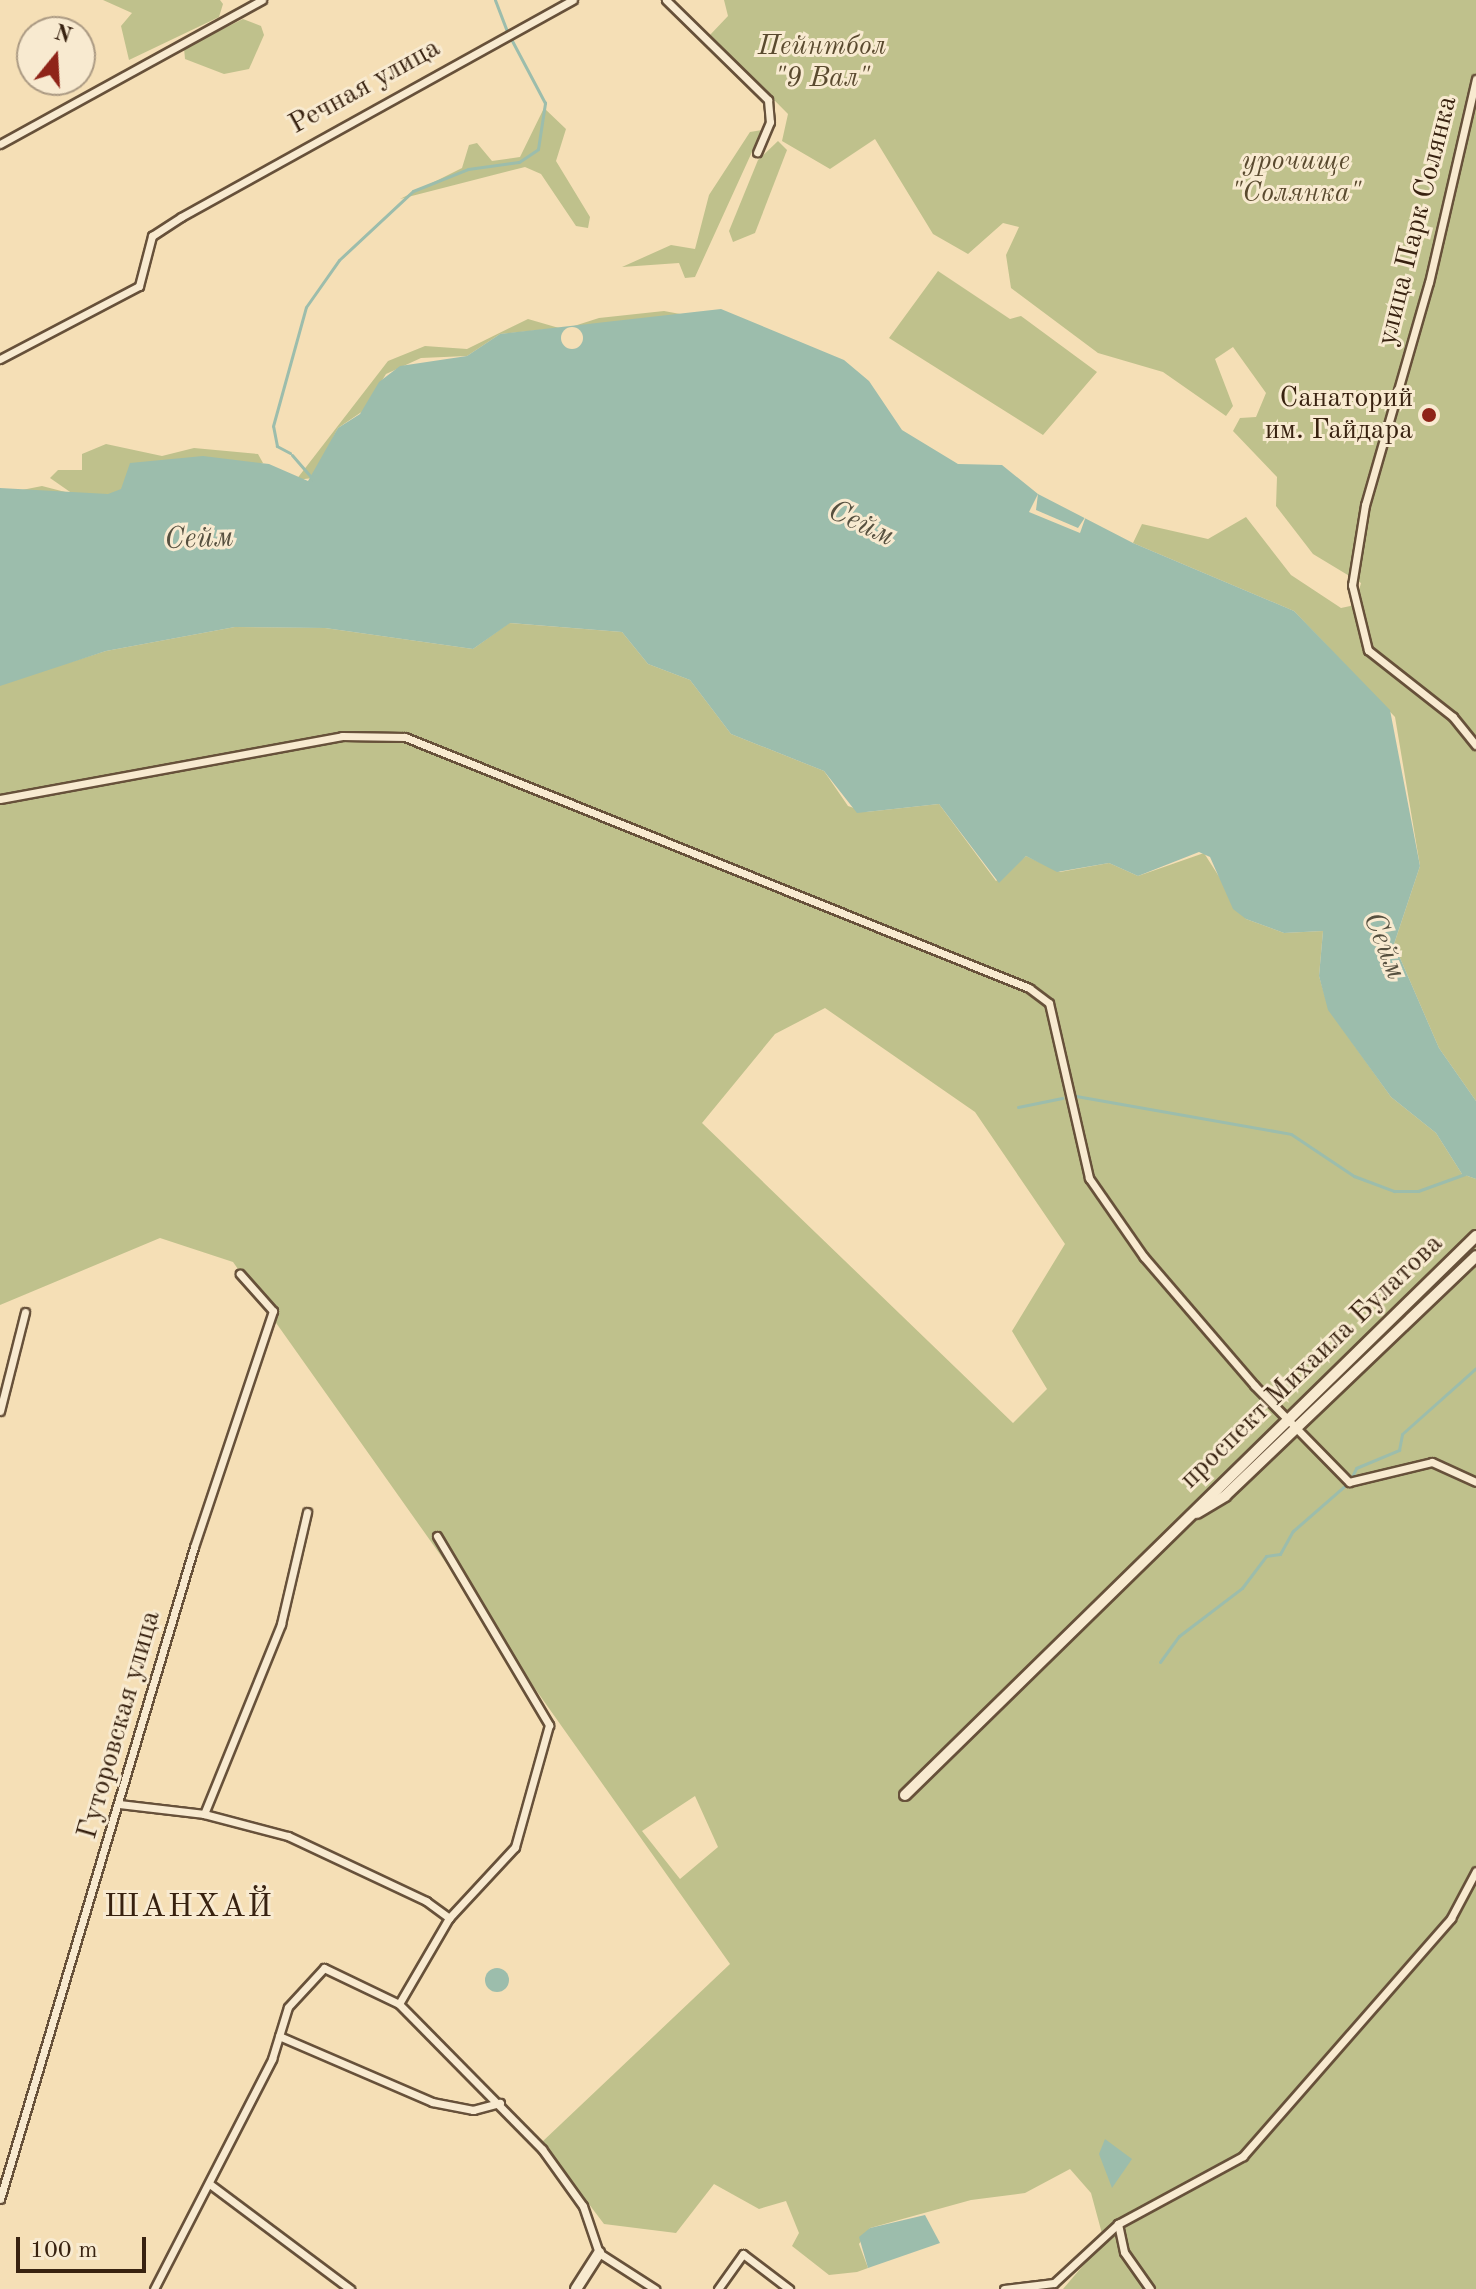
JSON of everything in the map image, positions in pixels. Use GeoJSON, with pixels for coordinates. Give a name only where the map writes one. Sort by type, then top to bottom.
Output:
{"type":"FeatureCollection","features":[{"type":"Feature","properties":{"kind":"street"},"geometry":{"type":"LineString","coordinates":[[0,144],[262,0]]}},
{"type":"Feature","properties":{"kind":"street","name":"Речная улица"},"geometry":{"type":"LineString","coordinates":[[0,359],[139,286],[152,236],[181,217],[573,0]]}},
{"type":"Feature","properties":{"kind":"street"},"geometry":{"type":"LineString","coordinates":[[666,0],[768,100],[770,122],[757,152]]}},
{"type":"Feature","properties":{"kind":"street","name":"улица Парк Солянка"},"geometry":{"type":"LineString","coordinates":[[1476,79],[1352,580],[1357,627],[1368,650],[1453,717],[1476,745]]}},
{"type":"Feature","properties":{"kind":"street"},"geometry":{"type":"LineString","coordinates":[[0,799],[342,736],[405,737],[1029,988],[1049,1003],[1089,1178],[1185,1308],[1296,1430],[1349,1482],[1432,1462],[1476,1482]]}},
{"type":"Feature","properties":{"kind":"street","name":"проспект Михаила Булатова"},"geometry":{"type":"LineString","coordinates":[[905,1795],[1286,1418],[1476,1236]]}},
{"type":"Feature","properties":{"kind":"street","name":"проспект Михаила Булатова"},"geometry":{"type":"LineString","coordinates":[[1181,1522],[1225,1496],[1476,1256]]}},
{"type":"Feature","properties":{"kind":"street","name":"Гуторовская улица"},"geometry":{"type":"LineString","coordinates":[[0,2199],[273,1311],[240,1274]]}},
{"type":"Feature","properties":{"kind":"street"},"geometry":{"type":"LineString","coordinates":[[0,1411],[25,1312]]}},
{"type":"Feature","properties":{"kind":"street"},"geometry":{"type":"LineString","coordinates":[[204,1814],[281,1624],[307,1512]]}},
{"type":"Feature","properties":{"kind":"street"},"geometry":{"type":"LineString","coordinates":[[399,2004],[449,1918],[515,1847],[549,1725],[437,1536]]}},
{"type":"Feature","properties":{"kind":"street"},"geometry":{"type":"LineString","coordinates":[[119,1804],[204,1814],[328,1851],[449,1918]]}},
{"type":"Feature","properties":{"kind":"street"},"geometry":{"type":"LineString","coordinates":[[1004,2289],[1055,2286],[1118,2224],[1243,2156],[1451,1918],[1476,1871]]}},
{"type":"Feature","properties":{"kind":"street"},"geometry":{"type":"LineString","coordinates":[[154,2289],[211,2185],[279,2036],[293,1997],[320,1969],[347,1974],[399,2004],[500,2103],[583,2206],[599,2253],[655,2289]]}},
{"type":"Feature","properties":{"kind":"street"},"geometry":{"type":"LineString","coordinates":[[279,2036],[432,2102],[473,2110],[500,2103]]}},
{"type":"Feature","properties":{"kind":"street"},"geometry":{"type":"LineString","coordinates":[[211,2185],[350,2289]]}},
{"type":"Feature","properties":{"kind":"street"},"geometry":{"type":"LineString","coordinates":[[1118,2224],[1124,2252],[1150,2289]]}},
{"type":"Feature","properties":{"kind":"street"},"geometry":{"type":"LineString","coordinates":[[576,2289],[599,2253]]}},
{"type":"Feature","properties":{"kind":"street"},"geometry":{"type":"LineString","coordinates":[[718,2289],[743,2254],[789,2289]]}},
{"type":"Feature","properties":{"kind":"green space"},"geometry":{"type":"Polygon","coordinates":[[[103,0],[220,0],[223,4],[219,17],[129,60],[121,26],[132,13],[103,0]]]}},
{"type":"Feature","properties":{"kind":"green space","name":"урочище \"Солянка\""},"geometry":{"type":"Polygon","coordinates":[[[724,0],[1476,0],[1476,1101],[1439,1048],[1394,944],[1420,866],[1395,717],[1294,611],[1133,543],[1142,524],[1208,539],[1246,517],[1291,575],[1341,608],[1355,605],[1361,583],[1313,554],[1276,506],[1277,477],[1233,431],[1240,418],[1256,417],[1266,393],[1233,347],[1215,359],[1233,406],[1226,416],[1163,372],[1098,353],[1011,288],[1006,255],[1019,227],[1003,223],[968,254],[933,234],[875,139],[830,169],[782,141],[788,114],[710,35],[728,16],[724,0]]]}},
{"type":"Feature","properties":{"kind":"green space"},"geometry":{"type":"Polygon","coordinates":[[[243,19],[261,26],[264,35],[249,69],[224,74],[185,59],[184,48],[243,19]]]}},
{"type":"Feature","properties":{"kind":"green space"},"geometry":{"type":"Polygon","coordinates":[[[544,108],[566,129],[556,161],[590,217],[588,228],[576,226],[541,174],[525,167],[400,199],[462,168],[469,145],[477,143],[492,161],[520,157],[544,108]]]}},
{"type":"Feature","properties":{"kind":"green space"},"geometry":{"type":"Polygon","coordinates":[[[762,130],[695,277],[685,278],[679,263],[622,267],[671,245],[695,249],[709,195],[750,132],[762,130]]]}},
{"type":"Feature","properties":{"kind":"green space"},"geometry":{"type":"Polygon","coordinates":[[[778,141],[787,150],[755,233],[733,242],[729,231],[758,160],[778,141]]]}},
{"type":"Feature","properties":{"kind":"green space"},"geometry":{"type":"Polygon","coordinates":[[[938,271],[1010,319],[1021,316],[1097,372],[1043,435],[889,338],[938,271]]]}},
{"type":"Feature","properties":{"kind":"green space"},"geometry":{"type":"Polygon","coordinates":[[[664,311],[691,316],[574,326],[599,318],[664,311]]]}},
{"type":"Feature","properties":{"kind":"green space"},"geometry":{"type":"Polygon","coordinates":[[[528,319],[559,328],[500,334],[467,356],[421,358],[386,374],[363,411],[338,428],[313,478],[296,480],[388,361],[425,346],[467,349],[528,319]]]}},
{"type":"Feature","properties":{"kind":"green space"},"geometry":{"type":"Polygon","coordinates":[[[106,444],[162,456],[194,448],[258,454],[263,463],[0,521],[22,490],[42,486],[73,494],[50,478],[58,470],[82,470],[82,454],[106,444]]]}},
{"type":"Feature","properties":{"kind":"green space"},"geometry":{"type":"Polygon","coordinates":[[[509,623],[622,632],[648,664],[690,680],[731,734],[824,771],[848,806],[866,812],[939,804],[996,881],[1026,856],[1060,872],[1109,863],[1138,876],[1204,853],[1246,919],[1284,933],[1323,931],[1319,976],[1329,1010],[1391,1097],[1436,1133],[1462,1174],[1476,1179],[1476,2289],[1063,2289],[1104,2241],[1091,2193],[1070,2169],[1025,2193],[971,2200],[870,2228],[859,2244],[868,2268],[857,2272],[829,2275],[792,2246],[799,2233],[786,2201],[759,2209],[714,2184],[676,2233],[604,2224],[542,2142],[730,1964],[233,1262],[160,1238],[0,1305],[0,684],[106,651],[235,627],[325,628],[473,649],[509,623]],[[825,1008],[775,1034],[702,1123],[1013,1423],[1047,1389],[1012,1331],[1065,1244],[975,1112],[825,1008]],[[695,1796],[642,1831],[680,1879],[718,1847],[695,1796]]]}},
{"type":"Feature","properties":{"kind":"water","name":"Сейм"},"geometry":{"type":"Polygon","coordinates":[[[721,309],[844,360],[869,381],[902,430],[958,464],[1002,465],[1038,494],[1133,543],[1294,611],[1390,710],[1420,866],[1394,944],[1439,1048],[1476,1101],[1476,1179],[1462,1174],[1436,1133],[1391,1097],[1328,1010],[1319,976],[1323,931],[1284,933],[1246,919],[1233,909],[1210,857],[1199,852],[1138,876],[1109,863],[1057,872],[1026,856],[999,883],[939,804],[857,813],[824,771],[731,734],[690,680],[648,664],[622,632],[510,623],[473,649],[325,628],[235,627],[106,651],[0,686],[0,488],[108,494],[121,489],[130,463],[203,456],[269,464],[308,481],[338,428],[360,414],[379,382],[400,366],[467,356],[500,334],[721,309]]]}},
{"type":"Feature","properties":{"kind":"water"},"geometry":{"type":"Polygon","coordinates":[[[497,1968],[505,1972],[509,1980],[505,1988],[497,1992],[489,1988],[485,1980],[489,1972],[497,1968]]]}},
{"type":"Feature","properties":{"kind":"water"},"geometry":{"type":"Polygon","coordinates":[[[1105,2139],[1132,2159],[1112,2188],[1099,2154],[1105,2139]]]}},
{"type":"Feature","properties":{"kind":"water"},"geometry":{"type":"Polygon","coordinates":[[[925,2215],[940,2243],[868,2268],[859,2237],[870,2228],[925,2215]]]}},
{"type":"Feature","properties":{"kind":"pier"},"geometry":{"type":"Polygon","coordinates":[[[572,327],[580,330],[583,338],[580,346],[572,349],[564,346],[561,338],[564,330],[572,327]]]}},
{"type":"Feature","properties":{"kind":"pier"},"geometry":{"type":"Polygon","coordinates":[[[1038,494],[1036,510],[1078,528],[1086,516],[1080,533],[1029,512],[1038,494]]]}},
{"type":"Feature","properties":{"kind":"waterway"},"geometry":{"type":"LineString","coordinates":[[495,0],[508,34]]}},
{"type":"Feature","properties":{"kind":"waterway"},"geometry":{"type":"LineString","coordinates":[[290,453],[277,446],[273,426],[306,307],[339,260],[413,191],[468,169],[519,162],[538,149],[545,103],[509,35]]}},
{"type":"Feature","properties":{"kind":"waterway"},"geometry":{"type":"LineString","coordinates":[[292,455],[313,479]]}},
{"type":"Feature","properties":{"kind":"waterway"},"geometry":{"type":"LineString","coordinates":[[1076,1096],[1291,1134],[1354,1176],[1394,1191],[1418,1191],[1465,1174]]}},
{"type":"Feature","properties":{"kind":"waterway"},"geometry":{"type":"LineString","coordinates":[[1018,1107],[1062,1098]]}},
{"type":"Feature","properties":{"kind":"waterway"},"geometry":{"type":"LineString","coordinates":[[1350,1481],[1356,1468],[1399,1450],[1402,1434],[1476,1368]]}},
{"type":"Feature","properties":{"kind":"waterway"},"geometry":{"type":"LineString","coordinates":[[1160,1662],[1179,1636],[1242,1588],[1266,1556],[1280,1554],[1293,1531],[1349,1482]]}},
{"type":"Feature","properties":{"kind":"place","name":"Санаторий им. Гайдара"},"geometry":{"type":"Point","coordinates":[1429,415]}},
{"type":"Feature","properties":{"kind":"district","name":"ШАНХАЙ"},"geometry":{"type":"Point","coordinates":[189,1908]}},
{"type":"Feature","properties":{"kind":"park label","name":"Пейнтбол \"9 Вал\""},"geometry":{"type":"Point","coordinates":[822,63]}}]}
